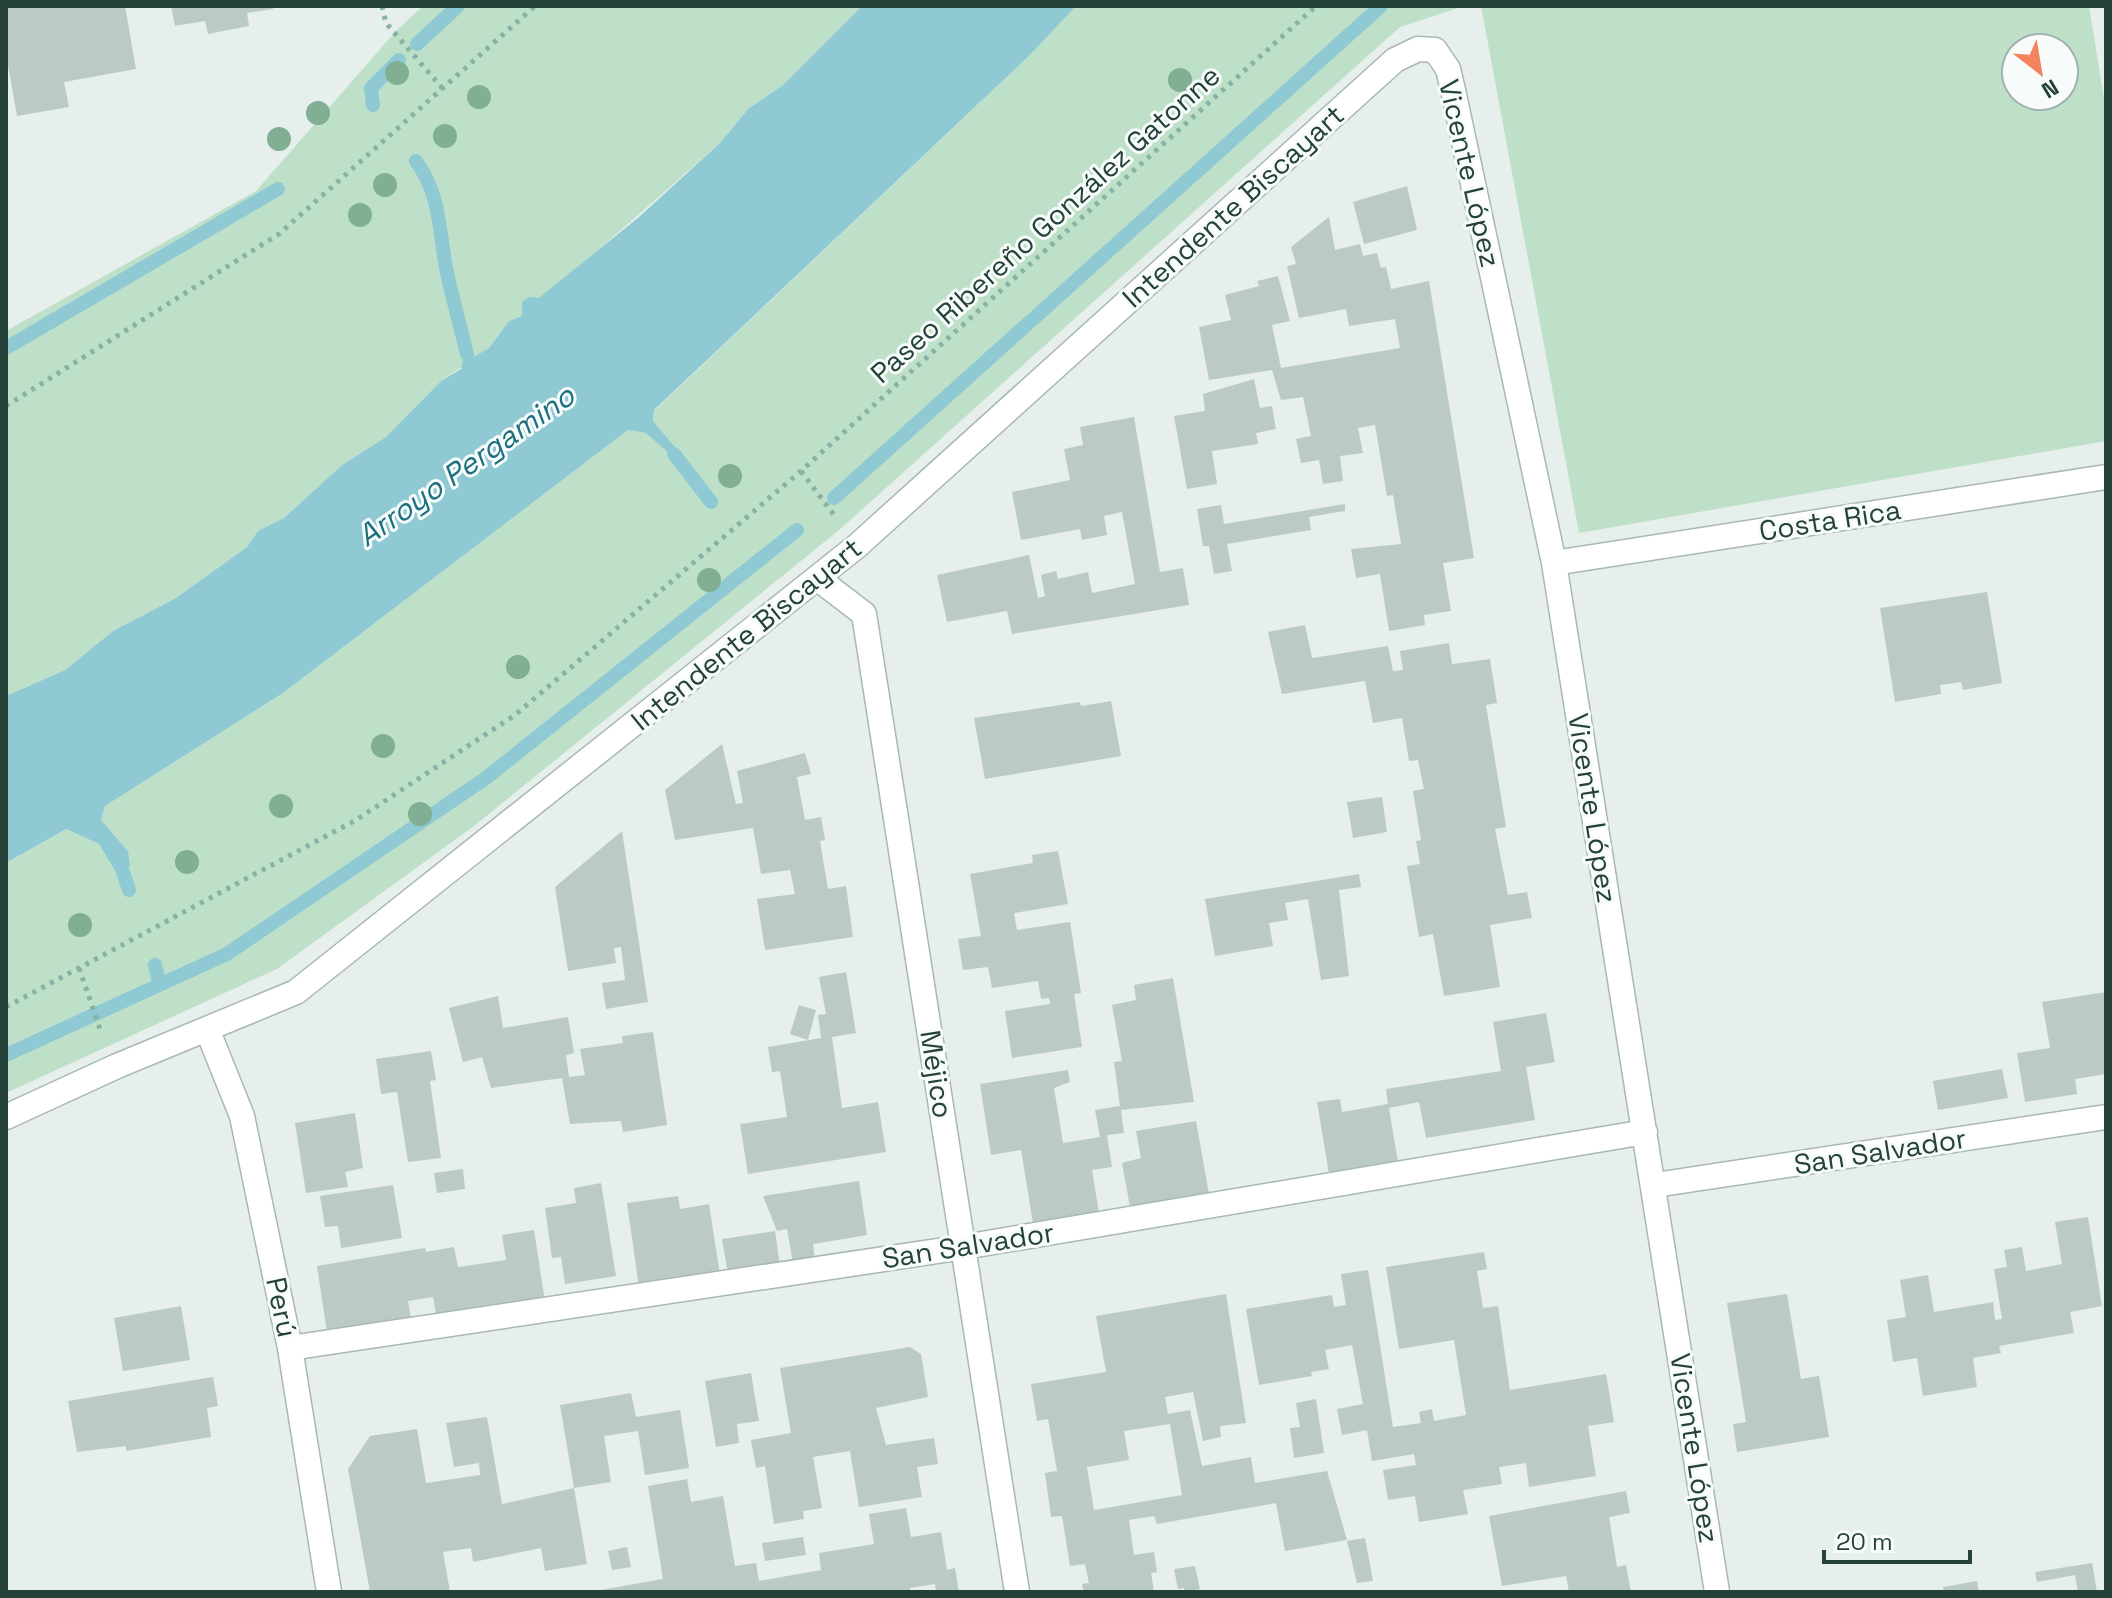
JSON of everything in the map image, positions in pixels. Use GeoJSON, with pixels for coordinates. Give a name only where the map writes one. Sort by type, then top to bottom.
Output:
{"type":"FeatureCollection","features":[{"type":"Feature","properties":{"kind":"street","name":"Intendente Biscayart"},"geometry":{"type":"LineString","coordinates":[[6,1117],[296,992],[857,546],[1395,60],[1418,49]]}},
{"type":"Feature","properties":{"kind":"street","name":"Vicente López"},"geometry":{"type":"LineString","coordinates":[[1418,49],[1435,50],[1448,69],[1554,563],[1655,1185],[1717,1592]]}},
{"type":"Feature","properties":{"kind":"street","name":"Costa Rica"},"geometry":{"type":"LineString","coordinates":[[1554,563],[2106,477]]}},
{"type":"Feature","properties":{"kind":"street","name":"Méjico"},"geometry":{"type":"LineString","coordinates":[[817,578],[864,614],[1017,1592]]}},
{"type":"Feature","properties":{"kind":"street","name":"Perú"},"geometry":{"type":"LineString","coordinates":[[207,1029],[242,1116],[290,1348],[329,1592]]}},
{"type":"Feature","properties":{"kind":"street","name":"San Salvador"},"geometry":{"type":"LineString","coordinates":[[1655,1185],[2106,1117]]}},
{"type":"Feature","properties":{"kind":"street","name":"San Salvador"},"geometry":{"type":"LineString","coordinates":[[290,1348],[964,1247],[1645,1132]]}},
{"type":"Feature","properties":{"kind":"path"},"geometry":{"type":"LineString","coordinates":[[382,6],[386,23],[443,89]]}},
{"type":"Feature","properties":{"kind":"path"},"geometry":{"type":"LineString","coordinates":[[6,406],[279,234],[535,6]]}},
{"type":"Feature","properties":{"kind":"path","name":"Paseo Ribereño González Gatonne"},"geometry":{"type":"LineString","coordinates":[[6,1007],[356,820],[515,715],[801,471],[1316,6]]}},
{"type":"Feature","properties":{"kind":"path"},"geometry":{"type":"LineString","coordinates":[[801,471],[857,546]]}},
{"type":"Feature","properties":{"kind":"path"},"geometry":{"type":"LineString","coordinates":[[79,968],[98,1026]]}},
{"type":"Feature","properties":{"kind":"green space"},"geometry":{"type":"Polygon","coordinates":[[[423,6],[862,6],[783,85],[748,109],[720,143],[523,316],[509,321],[489,348],[441,381],[386,437],[342,465],[284,518],[258,531],[247,547],[176,598],[113,631],[65,670],[6,696],[6,331],[256,191],[396,31],[423,6]]]}},
{"type":"Feature","properties":{"kind":"green space"},"geometry":{"type":"Polygon","coordinates":[[[1076,6],[1464,6],[1400,27],[838,531],[474,826],[277,969],[6,1093],[6,863],[66,829],[99,844],[115,871],[128,851],[101,820],[105,806],[283,693],[628,430],[646,433],[671,454],[678,452],[653,421],[654,411],[1030,55],[1076,6]]]}},
{"type":"Feature","properties":{"kind":"green space"},"geometry":{"type":"Polygon","coordinates":[[[1481,6],[2089,6],[2106,111],[2106,441],[1579,533],[1481,6]]]}},
{"type":"Feature","properties":{"kind":"water","name":"Arroyo Pergamino"},"geometry":{"type":"Polygon","coordinates":[[[862,6],[1076,6],[1030,55],[654,410],[653,421],[679,452],[671,455],[646,433],[628,430],[283,693],[105,806],[101,820],[128,851],[130,866],[115,871],[99,844],[66,829],[6,863],[6,696],[65,670],[113,631],[176,598],[247,547],[258,531],[284,518],[342,465],[386,437],[441,381],[461,369],[464,356],[471,353],[474,357],[489,348],[509,321],[522,316],[522,302],[529,297],[539,298],[639,217],[720,143],[748,109],[783,85],[862,6]]]}},
{"type":"Feature","properties":{"kind":"building"},"geometry":{"type":"Polygon","coordinates":[[[6,6],[125,6],[136,69],[64,82],[69,107],[17,116],[6,54],[6,6]]]}},
{"type":"Feature","properties":{"kind":"building"},"geometry":{"type":"Polygon","coordinates":[[[171,6],[273,6],[273,9],[247,13],[249,26],[208,34],[205,21],[175,26],[171,6]]]}},
{"type":"Feature","properties":{"kind":"building"},"geometry":{"type":"Polygon","coordinates":[[[1407,186],[1417,230],[1364,244],[1353,202],[1407,186]]]}},
{"type":"Feature","properties":{"kind":"building"},"geometry":{"type":"Polygon","coordinates":[[[1329,217],[1335,250],[1360,244],[1363,256],[1377,253],[1381,268],[1386,267],[1391,289],[1429,281],[1474,558],[1443,563],[1451,611],[1424,615],[1425,625],[1389,631],[1380,574],[1356,578],[1351,549],[1401,544],[1393,495],[1387,496],[1375,425],[1358,428],[1363,453],[1340,456],[1343,481],[1323,484],[1319,460],[1301,463],[1296,439],[1311,436],[1303,397],[1281,400],[1272,370],[1209,380],[1199,327],[1231,320],[1225,295],[1259,286],[1257,281],[1278,276],[1290,321],[1272,325],[1281,368],[1400,348],[1395,319],[1349,326],[1346,309],[1299,318],[1287,266],[1296,264],[1291,247],[1329,217]]]}},
{"type":"Feature","properties":{"kind":"building"},"geometry":{"type":"Polygon","coordinates":[[[1254,379],[1260,408],[1272,406],[1276,429],[1256,433],[1258,444],[1212,451],[1217,484],[1187,489],[1174,416],[1205,411],[1203,394],[1254,379]]]}},
{"type":"Feature","properties":{"kind":"building"},"geometry":{"type":"Polygon","coordinates":[[[1134,417],[1160,572],[1183,568],[1189,605],[1012,634],[1007,611],[947,622],[937,575],[1029,555],[1038,598],[1045,596],[1041,575],[1056,571],[1058,579],[1088,572],[1092,593],[1135,584],[1122,512],[1104,516],[1107,535],[1082,540],[1080,529],[1021,540],[1012,492],[1070,480],[1064,449],[1083,445],[1080,427],[1134,417]]]}},
{"type":"Feature","properties":{"kind":"building"},"geometry":{"type":"Polygon","coordinates":[[[1345,504],[1345,511],[1309,517],[1311,530],[1227,544],[1232,571],[1214,574],[1209,546],[1203,546],[1197,509],[1221,505],[1224,524],[1345,504]]]}},
{"type":"Feature","properties":{"kind":"building"},"geometry":{"type":"Polygon","coordinates":[[[1987,592],[2002,683],[1963,690],[1961,682],[1940,685],[1941,694],[1895,702],[1880,608],[1987,592]]]}},
{"type":"Feature","properties":{"kind":"building"},"geometry":{"type":"Polygon","coordinates":[[[1305,625],[1312,658],[1388,646],[1393,671],[1403,670],[1400,651],[1449,643],[1452,664],[1490,659],[1497,703],[1486,705],[1506,827],[1495,829],[1508,895],[1527,892],[1532,918],[1490,925],[1500,987],[1444,996],[1433,934],[1419,937],[1407,866],[1420,864],[1416,841],[1421,840],[1413,791],[1424,789],[1418,760],[1409,761],[1402,718],[1373,723],[1365,681],[1282,694],[1268,632],[1305,625]]]}},
{"type":"Feature","properties":{"kind":"building"},"geometry":{"type":"Polygon","coordinates":[[[1111,701],[1121,756],[985,779],[974,718],[1080,702],[1081,706],[1111,701]]]}},
{"type":"Feature","properties":{"kind":"building"},"geometry":{"type":"Polygon","coordinates":[[[722,744],[736,804],[743,803],[737,771],[805,753],[811,774],[797,777],[805,820],[821,817],[825,840],[820,841],[828,889],[846,886],[853,937],[765,950],[757,899],[795,894],[790,870],[761,874],[753,828],[675,840],[665,790],[722,744]]]}},
{"type":"Feature","properties":{"kind":"building"},"geometry":{"type":"Polygon","coordinates":[[[1382,797],[1387,832],[1353,838],[1347,802],[1382,797]]]}},
{"type":"Feature","properties":{"kind":"building"},"geometry":{"type":"Polygon","coordinates":[[[622,831],[648,1002],[606,1009],[602,983],[625,980],[621,947],[614,948],[616,963],[568,971],[555,887],[622,831]]]}},
{"type":"Feature","properties":{"kind":"building"},"geometry":{"type":"Polygon","coordinates":[[[1058,851],[1068,904],[1014,913],[1017,930],[1070,922],[1081,993],[1074,994],[1082,1047],[1012,1058],[1005,1011],[1050,1004],[1049,998],[1041,999],[1038,981],[992,988],[988,967],[963,970],[958,939],[981,936],[970,874],[1033,863],[1032,855],[1058,851]]]}},
{"type":"Feature","properties":{"kind":"building"},"geometry":{"type":"Polygon","coordinates":[[[1359,874],[1361,887],[1339,890],[1349,976],[1321,980],[1308,899],[1285,903],[1288,920],[1269,923],[1273,946],[1215,956],[1205,899],[1359,874]]]}},
{"type":"Feature","properties":{"kind":"building"},"geometry":{"type":"Polygon","coordinates":[[[846,972],[856,1033],[832,1037],[842,1108],[878,1102],[886,1152],[748,1174],[740,1124],[787,1117],[780,1071],[772,1072],[768,1047],[821,1038],[818,1015],[826,1014],[819,977],[846,972]]]}},
{"type":"Feature","properties":{"kind":"building"},"geometry":{"type":"Polygon","coordinates":[[[1173,978],[1194,1102],[1121,1110],[1124,1133],[1107,1135],[1112,1167],[1092,1170],[1099,1213],[1033,1223],[1021,1150],[991,1155],[980,1084],[1068,1070],[1070,1082],[1054,1088],[1063,1143],[1100,1137],[1095,1110],[1120,1106],[1114,1062],[1122,1061],[1112,1005],[1136,1000],[1134,985],[1173,978]]]}},
{"type":"Feature","properties":{"kind":"building"},"geometry":{"type":"Polygon","coordinates":[[[2106,992],[2106,1074],[2075,1079],[2077,1094],[2025,1102],[2017,1053],[2050,1048],[2042,1002],[2106,992]]]}},
{"type":"Feature","properties":{"kind":"building"},"geometry":{"type":"Polygon","coordinates":[[[498,996],[503,1028],[568,1017],[574,1053],[566,1055],[569,1077],[585,1075],[580,1049],[623,1043],[622,1036],[653,1032],[667,1125],[623,1132],[621,1121],[570,1124],[562,1078],[491,1088],[482,1057],[463,1062],[449,1008],[498,996]]]}},
{"type":"Feature","properties":{"kind":"building"},"geometry":{"type":"Polygon","coordinates":[[[799,1005],[816,1010],[808,1040],[790,1034],[799,1005]]]}},
{"type":"Feature","properties":{"kind":"building"},"geometry":{"type":"Polygon","coordinates":[[[1546,1013],[1555,1062],[1526,1067],[1535,1120],[1426,1138],[1419,1102],[1389,1108],[1398,1162],[1329,1174],[1317,1102],[1340,1099],[1342,1112],[1388,1104],[1386,1089],[1501,1071],[1493,1022],[1546,1013]]]}},
{"type":"Feature","properties":{"kind":"building"},"geometry":{"type":"Polygon","coordinates":[[[431,1051],[436,1080],[430,1081],[441,1158],[408,1162],[397,1092],[381,1094],[376,1059],[431,1051]]]}},
{"type":"Feature","properties":{"kind":"building"},"geometry":{"type":"Polygon","coordinates":[[[2002,1069],[2008,1098],[1938,1110],[1933,1081],[2002,1069]]]}},
{"type":"Feature","properties":{"kind":"building"},"geometry":{"type":"Polygon","coordinates":[[[355,1113],[363,1168],[345,1172],[348,1187],[306,1193],[295,1123],[355,1113]]]}},
{"type":"Feature","properties":{"kind":"building"},"geometry":{"type":"Polygon","coordinates":[[[1196,1121],[1209,1194],[1130,1207],[1122,1163],[1141,1158],[1136,1131],[1196,1121]]]}},
{"type":"Feature","properties":{"kind":"building"},"geometry":{"type":"Polygon","coordinates":[[[463,1169],[465,1189],[437,1193],[434,1173],[463,1169]]]}},
{"type":"Feature","properties":{"kind":"building"},"geometry":{"type":"Polygon","coordinates":[[[859,1181],[867,1235],[813,1244],[815,1260],[793,1263],[787,1229],[777,1231],[763,1196],[859,1181]]]}},
{"type":"Feature","properties":{"kind":"building"},"geometry":{"type":"Polygon","coordinates":[[[601,1183],[616,1276],[565,1284],[561,1257],[552,1258],[545,1208],[576,1203],[574,1188],[601,1183]]]}},
{"type":"Feature","properties":{"kind":"building"},"geometry":{"type":"Polygon","coordinates":[[[393,1185],[402,1238],[341,1248],[338,1226],[325,1227],[320,1196],[393,1185]]]}},
{"type":"Feature","properties":{"kind":"building"},"geometry":{"type":"Polygon","coordinates":[[[678,1196],[680,1209],[709,1204],[720,1275],[639,1287],[627,1203],[678,1196]]]}},
{"type":"Feature","properties":{"kind":"building"},"geometry":{"type":"Polygon","coordinates":[[[2088,1217],[2102,1306],[2070,1312],[2074,1333],[1999,1346],[2001,1353],[1973,1358],[1977,1387],[1923,1396],[1917,1358],[1893,1362],[1887,1320],[1906,1317],[1900,1280],[1928,1275],[1934,1312],[1993,1302],[1995,1320],[2002,1319],[1994,1269],[2007,1267],[2004,1250],[2022,1247],[2026,1271],[2062,1264],[2055,1222],[2088,1217]]]}},
{"type":"Feature","properties":{"kind":"building"},"geometry":{"type":"Polygon","coordinates":[[[534,1230],[545,1302],[437,1320],[433,1297],[408,1301],[412,1324],[328,1339],[317,1266],[425,1248],[426,1252],[454,1247],[458,1267],[506,1260],[502,1235],[534,1230]]]}},
{"type":"Feature","properties":{"kind":"building"},"geometry":{"type":"Polygon","coordinates":[[[775,1231],[780,1266],[728,1274],[722,1239],[775,1231]]]}},
{"type":"Feature","properties":{"kind":"building"},"geometry":{"type":"Polygon","coordinates":[[[1484,1252],[1487,1269],[1477,1271],[1483,1308],[1498,1306],[1510,1390],[1606,1374],[1614,1422],[1588,1426],[1596,1476],[1529,1487],[1526,1463],[1499,1467],[1502,1484],[1463,1490],[1468,1514],[1419,1522],[1415,1496],[1388,1500],[1383,1470],[1416,1465],[1414,1454],[1372,1461],[1367,1430],[1342,1435],[1337,1409],[1363,1404],[1352,1345],[1325,1350],[1329,1369],[1311,1372],[1312,1376],[1259,1385],[1246,1309],[1332,1295],[1334,1307],[1346,1305],[1341,1274],[1368,1270],[1393,1427],[1421,1423],[1419,1412],[1432,1409],[1434,1421],[1466,1415],[1454,1340],[1399,1349],[1386,1267],[1484,1252]]]}},
{"type":"Feature","properties":{"kind":"building"},"geometry":{"type":"Polygon","coordinates":[[[1226,1294],[1246,1423],[1220,1426],[1221,1437],[1203,1441],[1193,1392],[1165,1397],[1168,1414],[1190,1410],[1202,1466],[1251,1457],[1255,1483],[1327,1471],[1347,1540],[1285,1551],[1276,1503],[1157,1524],[1154,1516],[1129,1520],[1134,1555],[1154,1552],[1157,1572],[1151,1573],[1154,1592],[1084,1592],[1082,1584],[1089,1583],[1085,1564],[1070,1566],[1062,1516],[1051,1517],[1045,1473],[1057,1471],[1048,1419],[1037,1421],[1031,1384],[1106,1372],[1096,1316],[1226,1294]],[[1170,1424],[1124,1431],[1129,1460],[1087,1467],[1094,1510],[1182,1495],[1170,1424]]]}},
{"type":"Feature","properties":{"kind":"building"},"geometry":{"type":"Polygon","coordinates":[[[1787,1294],[1801,1379],[1819,1376],[1829,1437],[1737,1452],[1733,1424],[1746,1422],[1727,1303],[1787,1294]]]}},
{"type":"Feature","properties":{"kind":"building"},"geometry":{"type":"Polygon","coordinates":[[[181,1306],[190,1360],[123,1371],[114,1318],[181,1306]]]}},
{"type":"Feature","properties":{"kind":"building"},"geometry":{"type":"Polygon","coordinates":[[[910,1347],[921,1354],[928,1397],[876,1408],[886,1445],[934,1438],[938,1464],[917,1467],[922,1497],[859,1507],[850,1451],[813,1457],[822,1508],[803,1511],[804,1519],[774,1524],[765,1466],[756,1468],[751,1440],[791,1433],[780,1368],[910,1347]]]}},
{"type":"Feature","properties":{"kind":"building"},"geometry":{"type":"Polygon","coordinates":[[[751,1373],[759,1421],[737,1424],[739,1443],[716,1447],[705,1381],[751,1373]]]}},
{"type":"Feature","properties":{"kind":"building"},"geometry":{"type":"Polygon","coordinates":[[[213,1377],[218,1406],[207,1408],[211,1437],[126,1451],[126,1446],[77,1452],[68,1401],[213,1377]]]}},
{"type":"Feature","properties":{"kind":"building"},"geometry":{"type":"Polygon","coordinates":[[[631,1393],[636,1417],[680,1410],[689,1468],[645,1475],[638,1431],[604,1436],[611,1482],[574,1488],[560,1405],[631,1393]]]}},
{"type":"Feature","properties":{"kind":"building"},"geometry":{"type":"Polygon","coordinates":[[[1316,1399],[1324,1453],[1294,1458],[1290,1428],[1300,1427],[1296,1403],[1316,1399]]]}},
{"type":"Feature","properties":{"kind":"building"},"geometry":{"type":"Polygon","coordinates":[[[487,1417],[502,1504],[574,1488],[587,1564],[545,1571],[541,1548],[473,1562],[471,1548],[443,1552],[450,1592],[370,1592],[348,1469],[370,1436],[417,1429],[426,1483],[480,1475],[479,1463],[454,1467],[446,1423],[487,1417]]]}},
{"type":"Feature","properties":{"kind":"building"},"geometry":{"type":"Polygon","coordinates":[[[687,1479],[691,1502],[723,1496],[735,1566],[756,1563],[759,1581],[821,1570],[819,1553],[874,1544],[869,1514],[906,1508],[911,1537],[941,1532],[947,1570],[955,1568],[959,1592],[936,1592],[935,1584],[910,1588],[910,1592],[589,1592],[663,1579],[648,1486],[687,1479]]]}},
{"type":"Feature","properties":{"kind":"building"},"geometry":{"type":"Polygon","coordinates":[[[1626,1491],[1630,1513],[1609,1517],[1617,1567],[1626,1565],[1631,1592],[1569,1592],[1566,1576],[1502,1586],[1489,1516],[1626,1491]]]}},
{"type":"Feature","properties":{"kind":"building"},"geometry":{"type":"Polygon","coordinates":[[[803,1537],[806,1555],[765,1561],[762,1543],[803,1537]]]}},
{"type":"Feature","properties":{"kind":"building"},"geometry":{"type":"Polygon","coordinates":[[[1365,1538],[1373,1581],[1357,1583],[1347,1541],[1365,1538]]]}},
{"type":"Feature","properties":{"kind":"building"},"geometry":{"type":"Polygon","coordinates":[[[627,1547],[631,1567],[612,1570],[608,1551],[627,1547]]]}},
{"type":"Feature","properties":{"kind":"building"},"geometry":{"type":"Polygon","coordinates":[[[2092,1563],[2097,1592],[2078,1592],[2075,1575],[2037,1582],[2035,1572],[2092,1563]]]}},
{"type":"Feature","properties":{"kind":"building"},"geometry":{"type":"Polygon","coordinates":[[[1195,1566],[1200,1589],[1185,1592],[1184,1588],[1178,1589],[1174,1569],[1195,1566]]]}},
{"type":"Feature","properties":{"kind":"building"},"geometry":{"type":"Polygon","coordinates":[[[1977,1581],[1979,1592],[1944,1592],[1943,1587],[1977,1581]]]}},
{"type":"Feature","properties":{"kind":"waterway"},"geometry":{"type":"LineString","coordinates":[[417,44],[458,6]]}},
{"type":"Feature","properties":{"kind":"waterway"},"geometry":{"type":"LineString","coordinates":[[834,498],[1381,6]]}},
{"type":"Feature","properties":{"kind":"waterway"},"geometry":{"type":"LineString","coordinates":[[373,105],[371,88],[399,60]]}},
{"type":"Feature","properties":{"kind":"waterway"},"geometry":{"type":"LineString","coordinates":[[416,161],[434,199],[446,268],[467,354]]}},
{"type":"Feature","properties":{"kind":"waterway"},"geometry":{"type":"LineString","coordinates":[[6,348],[278,189]]}},
{"type":"Feature","properties":{"kind":"waterway"},"geometry":{"type":"LineString","coordinates":[[674,454],[711,502]]}},
{"type":"Feature","properties":{"kind":"waterway"},"geometry":{"type":"LineString","coordinates":[[6,1055],[227,954],[486,778],[797,530]]}},
{"type":"Feature","properties":{"kind":"waterway"},"geometry":{"type":"LineString","coordinates":[[122,869],[129,890]]}},
{"type":"Feature","properties":{"kind":"waterway"},"geometry":{"type":"LineString","coordinates":[[155,965],[159,982]]}}]}
